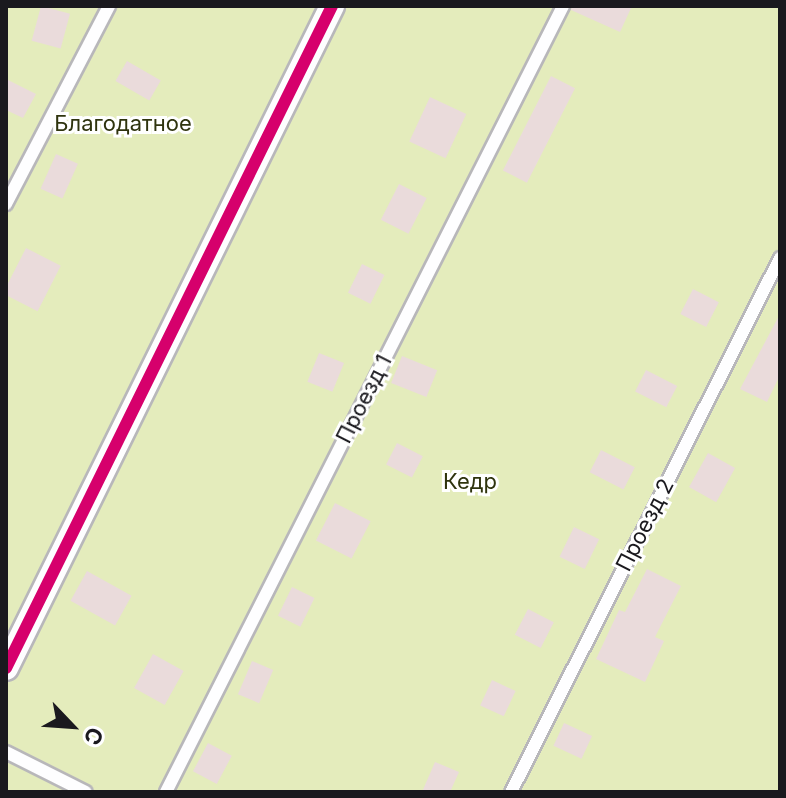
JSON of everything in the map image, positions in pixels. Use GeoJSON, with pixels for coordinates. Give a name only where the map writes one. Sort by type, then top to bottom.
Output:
{"type":"FeatureCollection","features":[{"type":"Feature","properties":{"kind":"street"},"geometry":{"type":"LineString","coordinates":[[6,668],[332,6]]}},
{"type":"Feature","properties":{"kind":"lane"},"geometry":{"type":"LineString","coordinates":[[6,204],[109,6]]}},
{"type":"Feature","properties":{"kind":"lane","name":"Проезд 1"},"geometry":{"type":"LineString","coordinates":[[166,792],[563,6]]}},
{"type":"Feature","properties":{"kind":"lane","name":"Проезд 2"},"geometry":{"type":"LineString","coordinates":[[511,792],[780,258]]}},
{"type":"Feature","properties":{"kind":"lane"},"geometry":{"type":"LineString","coordinates":[[6,752],[86,792]]}},
{"type":"Feature","properties":{"kind":"green space","name":"Кедр"},"geometry":{"type":"Polygon","coordinates":[[[6,6],[780,6],[780,792],[6,792],[6,6]]]}},
{"type":"Feature","properties":{"kind":"building"},"geometry":{"type":"Polygon","coordinates":[[[41,6],[70,14],[61,49],[32,41],[41,6]]]}},
{"type":"Feature","properties":{"kind":"building"},"geometry":{"type":"Polygon","coordinates":[[[572,6],[632,6],[620,32],[571,10],[572,6]]]}},
{"type":"Feature","properties":{"kind":"building"},"geometry":{"type":"Polygon","coordinates":[[[127,61],[161,80],[149,100],[116,81],[127,61]]]}},
{"type":"Feature","properties":{"kind":"building"},"geometry":{"type":"Polygon","coordinates":[[[551,76],[575,88],[527,183],[503,170],[551,76]]]}},
{"type":"Feature","properties":{"kind":"building"},"geometry":{"type":"Polygon","coordinates":[[[6,79],[36,94],[23,118],[6,110],[6,79]]]}},
{"type":"Feature","properties":{"kind":"building"},"geometry":{"type":"Polygon","coordinates":[[[430,97],[466,114],[446,158],[409,141],[430,97]]]}},
{"type":"Feature","properties":{"kind":"building"},"geometry":{"type":"Polygon","coordinates":[[[56,154],[78,164],[62,198],[41,189],[56,154]]]}},
{"type":"Feature","properties":{"kind":"building"},"geometry":{"type":"Polygon","coordinates":[[[399,184],[427,198],[408,234],[381,220],[399,184]]]}},
{"type":"Feature","properties":{"kind":"building"},"geometry":{"type":"Polygon","coordinates":[[[26,248],[61,266],[38,311],[6,295],[6,287],[26,248]]]}},
{"type":"Feature","properties":{"kind":"building"},"geometry":{"type":"Polygon","coordinates":[[[362,264],[384,275],[370,304],[348,293],[362,264]]]}},
{"type":"Feature","properties":{"kind":"building"},"geometry":{"type":"Polygon","coordinates":[[[693,289],[719,302],[706,327],[680,314],[693,289]]]}},
{"type":"Feature","properties":{"kind":"building"},"geometry":{"type":"Polygon","coordinates":[[[780,314],[780,375],[767,402],[740,389],[780,314]]]}},
{"type":"Feature","properties":{"kind":"building"},"geometry":{"type":"Polygon","coordinates":[[[319,353],[344,363],[332,392],[307,382],[319,353]]]}},
{"type":"Feature","properties":{"kind":"building"},"geometry":{"type":"Polygon","coordinates":[[[402,356],[437,370],[426,397],[391,383],[402,356]]]}},
{"type":"Feature","properties":{"kind":"building"},"geometry":{"type":"Polygon","coordinates":[[[646,370],[677,386],[666,407],[635,391],[646,370]]]}},
{"type":"Feature","properties":{"kind":"building"},"geometry":{"type":"Polygon","coordinates":[[[397,443],[423,456],[412,478],[386,464],[397,443]]]}},
{"type":"Feature","properties":{"kind":"building"},"geometry":{"type":"Polygon","coordinates":[[[601,450],[635,467],[624,490],[590,472],[601,450]]]}},
{"type":"Feature","properties":{"kind":"building"},"geometry":{"type":"Polygon","coordinates":[[[708,453],[735,468],[716,502],[689,487],[708,453]]]}},
{"type":"Feature","properties":{"kind":"building"},"geometry":{"type":"Polygon","coordinates":[[[335,503],[371,521],[352,559],[316,540],[335,503]]]}},
{"type":"Feature","properties":{"kind":"building"},"geometry":{"type":"Polygon","coordinates":[[[574,527],[599,539],[585,569],[560,557],[574,527]]]}},
{"type":"Feature","properties":{"kind":"building"},"geometry":{"type":"Polygon","coordinates":[[[647,569],[681,586],[655,637],[664,641],[645,682],[596,659],[619,610],[625,612],[647,569]]]}},
{"type":"Feature","properties":{"kind":"building"},"geometry":{"type":"Polygon","coordinates":[[[87,571],[132,596],[115,625],[71,601],[87,571]]]}},
{"type":"Feature","properties":{"kind":"building"},"geometry":{"type":"Polygon","coordinates":[[[292,587],[314,598],[300,627],[278,616],[292,587]]]}},
{"type":"Feature","properties":{"kind":"building"},"geometry":{"type":"Polygon","coordinates":[[[528,609],[554,622],[541,648],[515,635],[528,609]]]}},
{"type":"Feature","properties":{"kind":"building"},"geometry":{"type":"Polygon","coordinates":[[[153,654],[184,671],[165,705],[134,688],[153,654]]]}},
{"type":"Feature","properties":{"kind":"building"},"geometry":{"type":"Polygon","coordinates":[[[252,661],[273,670],[259,703],[238,694],[252,661]]]}},
{"type":"Feature","properties":{"kind":"building"},"geometry":{"type":"Polygon","coordinates":[[[492,680],[516,691],[504,716],[480,705],[492,680]]]}},
{"type":"Feature","properties":{"kind":"building"},"geometry":{"type":"Polygon","coordinates":[[[564,723],[592,736],[582,759],[553,746],[564,723]]]}},
{"type":"Feature","properties":{"kind":"building"},"geometry":{"type":"Polygon","coordinates":[[[208,743],[232,756],[217,784],[193,771],[208,743]]]}},
{"type":"Feature","properties":{"kind":"building"},"geometry":{"type":"Polygon","coordinates":[[[435,762],[459,772],[450,792],[422,792],[435,762]]]}},
{"type":"Feature","properties":{"kind":"cycle path"},"geometry":{"type":"LineString","coordinates":[[6,668],[332,6]]}},
{"type":"Feature","properties":{"kind":"park label","name":"Благодатное"},"geometry":{"type":"Point","coordinates":[123,124]}}]}
